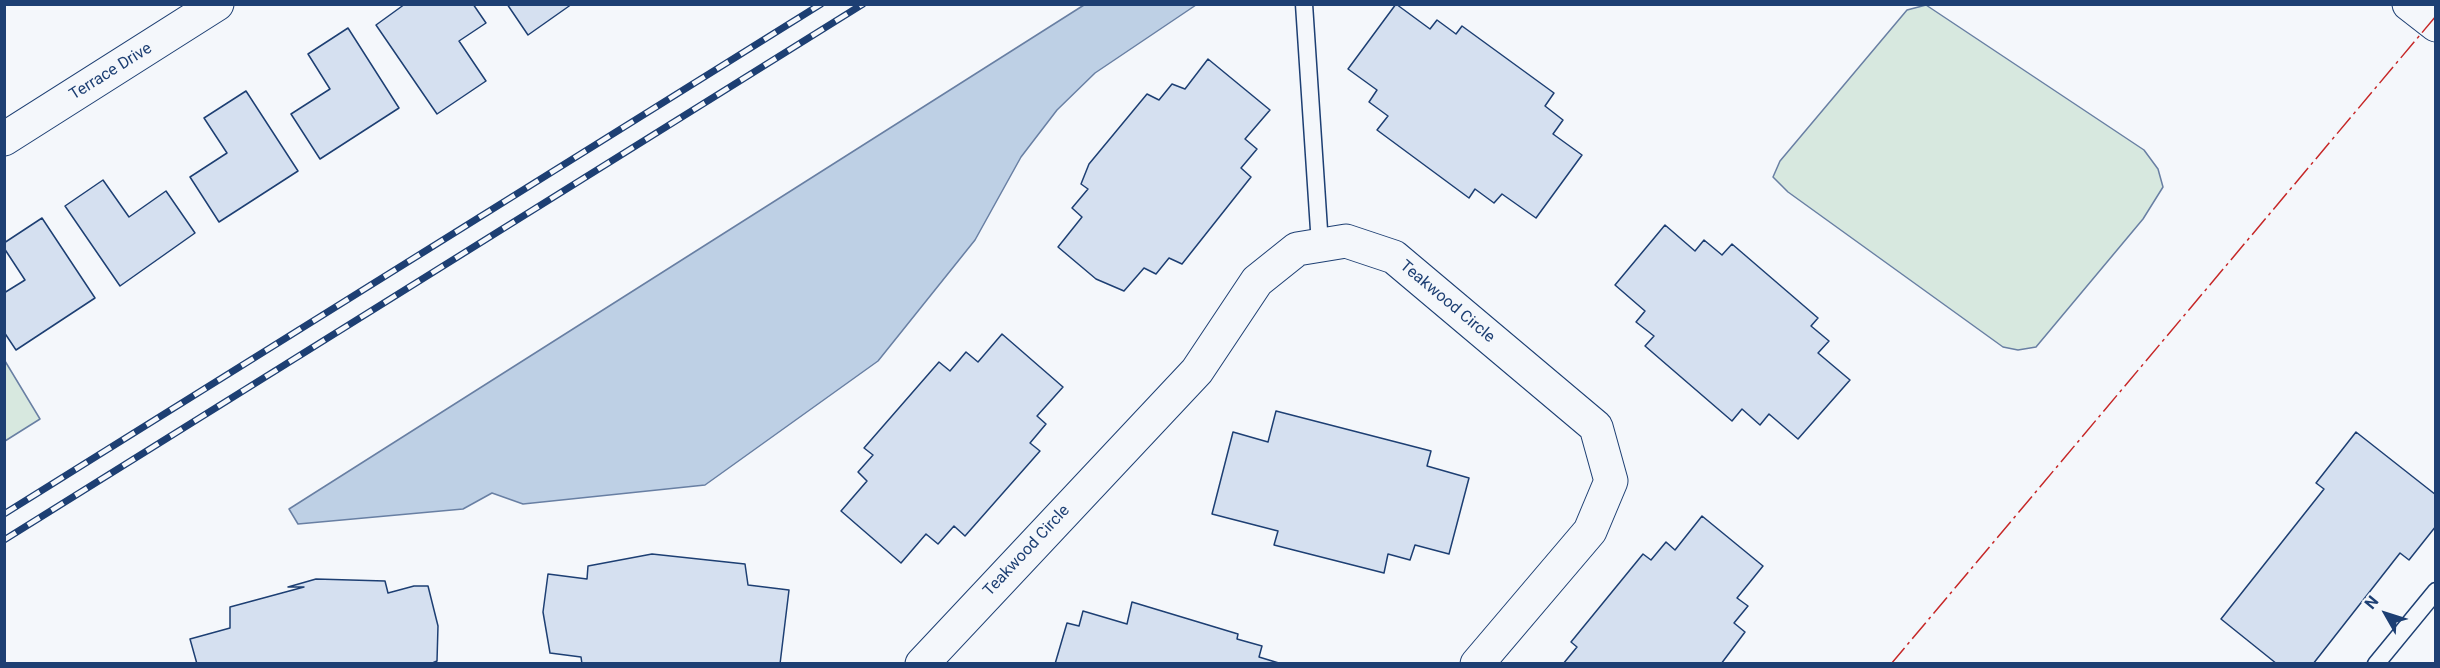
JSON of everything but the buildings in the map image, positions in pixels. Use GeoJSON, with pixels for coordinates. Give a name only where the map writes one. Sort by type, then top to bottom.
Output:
{"type":"FeatureCollection","features":[{"type":"Feature","properties":{"kind":"main road","name":"Terrace Drive"},"geometry":{"type":"LineString","coordinates":[[4,139],[218,4]]}},
{"type":"Feature","properties":{"kind":"main road"},"geometry":{"type":"LineString","coordinates":[[2409,4],[2436,25]]}},
{"type":"Feature","properties":{"kind":"main road","name":"Teakwood Circle"},"geometry":{"type":"LineString","coordinates":[[922,663],[1197,371],[1257,281],[1297,249],[1346,242],[1395,257],[1596,427],[1611,481],[1590,531],[1477,663]]}},
{"type":"Feature","properties":{"kind":"lane"},"geometry":{"type":"LineString","coordinates":[[1304,4],[1320,245]]}},
{"type":"Feature","properties":{"kind":"lane"},"geometry":{"type":"LineString","coordinates":[[2376,663],[2436,591]]}},
{"type":"Feature","properties":{"kind":"shaded area"},"geometry":{"type":"Polygon","coordinates":[[[1926,5],[2144,150],[2158,169],[2163,187],[2143,219],[2036,347],[2018,350],[2003,347],[1788,192],[1773,177],[1780,161],[1907,10],[1926,5]]]}},
{"type":"Feature","properties":{"kind":"shaded area"},"geometry":{"type":"Polygon","coordinates":[[[5,361],[40,419],[4,441],[5,361]]]}},
{"type":"Feature","properties":{"kind":"water"},"geometry":{"type":"Polygon","coordinates":[[[1084,5],[1196,5],[1095,73],[1057,110],[1021,157],[975,240],[878,361],[705,485],[523,504],[492,493],[463,509],[298,524],[289,509],[1084,5]]]}},
{"type":"Feature","properties":{"kind":"railway"},"geometry":{"type":"LineString","coordinates":[[4,514],[821,4]]}},
{"type":"Feature","properties":{"kind":"railway"},"geometry":{"type":"LineString","coordinates":[[4,540],[863,4]]}},
{"type":"Feature","properties":{"kind":"power"},"geometry":{"type":"LineString","coordinates":[[1891,664],[2436,16]]}}]}
